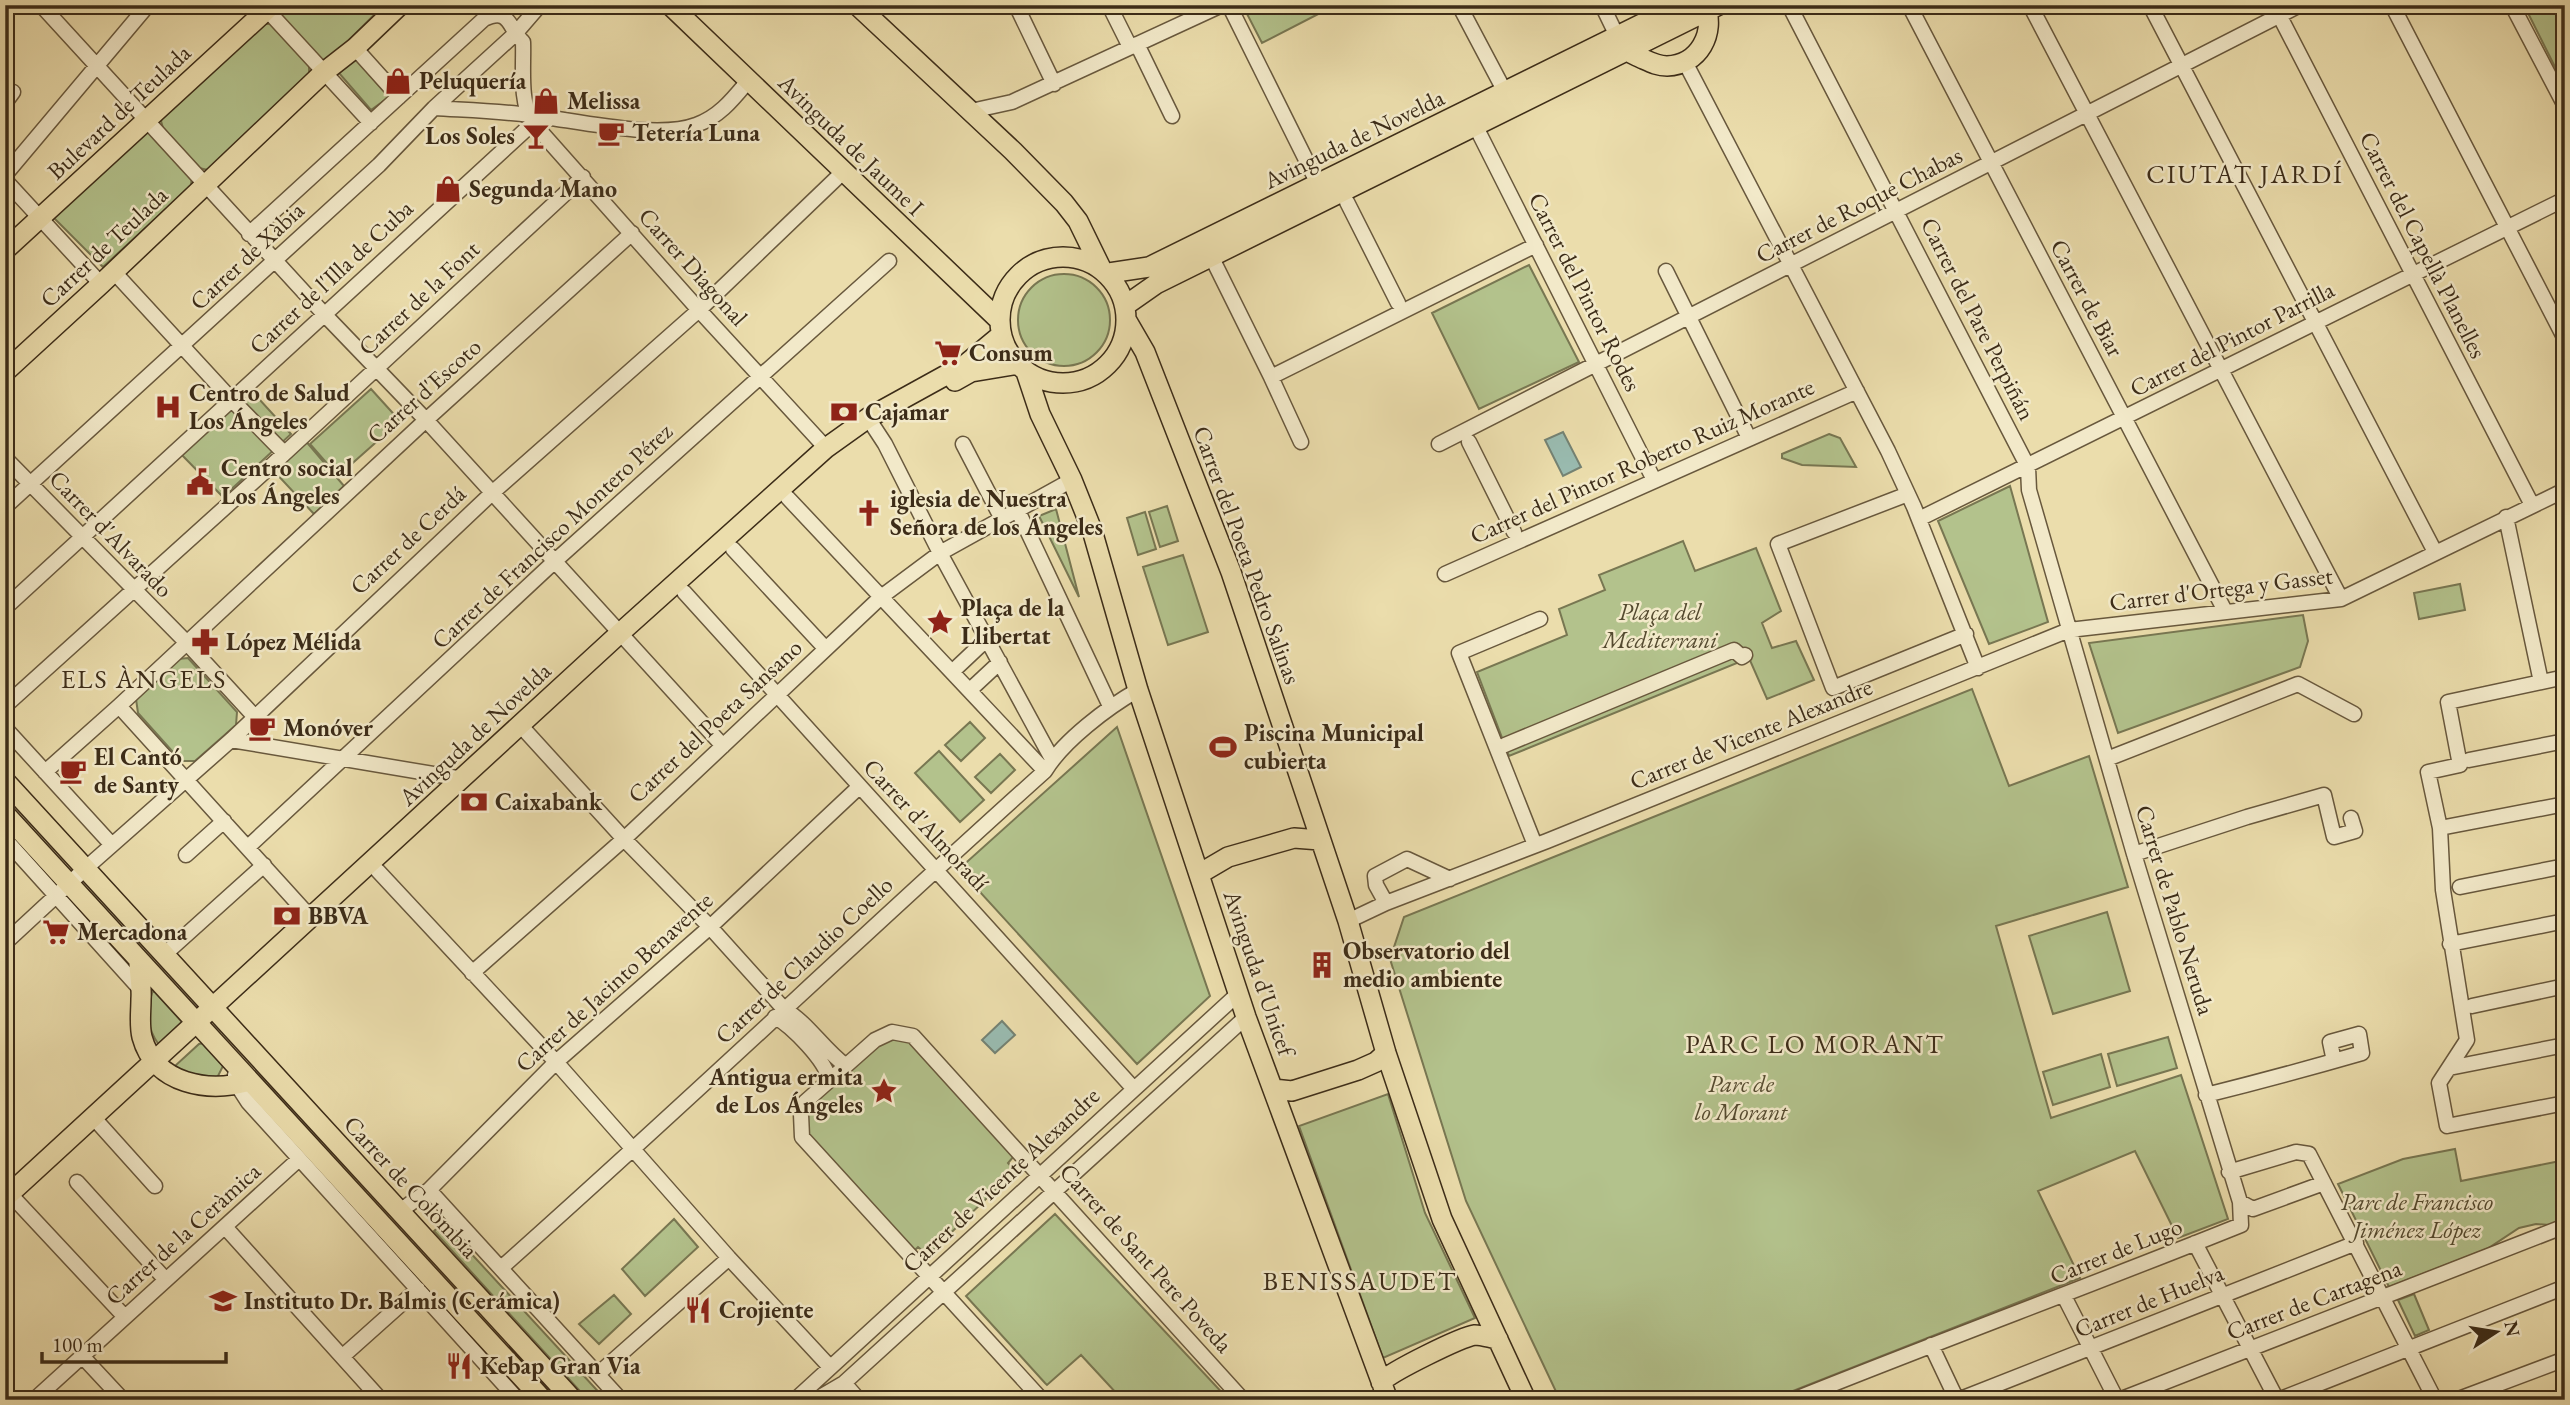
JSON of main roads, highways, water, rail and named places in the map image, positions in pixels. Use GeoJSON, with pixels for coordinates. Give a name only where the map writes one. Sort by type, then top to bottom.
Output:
{"type":"FeatureCollection","features":[{"type":"Feature","properties":{"kind":"main road","name":"Avinguda de Jaume I"},"geometry":{"type":"LineString","coordinates":[[670,5],[1000,328]]}},
{"type":"Feature","properties":{"kind":"main road"},"geometry":{"type":"LineString","coordinates":[[857,5],[971,111],[1064,203],[1078,220],[1105,271],[1116,283],[1126,313],[1120,348],[1112,360],[1094,375],[1066,383],[1046,381],[1022,368],[1009,353],[1000,328],[1001,305],[1013,280],[1038,261],[1063,256],[1085,260],[1105,271]]}},
{"type":"Feature","properties":{"kind":"main road","name":"Avinguda de Novelda"},"geometry":{"type":"LineString","coordinates":[[1126,313],[1156,284],[1475,125],[1622,44],[1680,5]]}},
{"type":"Feature","properties":{"kind":"main road","name":"Avinguda de Novelda"},"geometry":{"type":"LineString","coordinates":[[1105,271],[1149,267],[1504,90],[1710,7],[1705,42],[1698,52],[1685,62],[1669,66],[1656,65],[1622,44]]}},
{"type":"Feature","properties":{"kind":"main road","name":"Bulevard de Teulada"},"geometry":{"type":"LineString","coordinates":[[5,250],[269,8]]}},
{"type":"Feature","properties":{"kind":"main road","name":"Carrer de Teulada"},"geometry":{"type":"LineString","coordinates":[[5,372],[323,73],[355,48],[391,8]]}},
{"type":"Feature","properties":{"kind":"main road","name":"Carrer del Poeta Pedro Salinas"},"geometry":{"type":"LineString","coordinates":[[1126,313],[1145,352],[1231,572],[1348,921],[1386,1052],[1442,1219],[1526,1400]]}},
{"type":"Feature","properties":{"kind":"main road","name":"Avinguda de Novelda"},"geometry":{"type":"LineString","coordinates":[[624,638],[684,592],[872,423],[966,364],[1000,328]]}},
{"type":"Feature","properties":{"kind":"main road","name":"Avinguda de Novelda"},"geometry":{"type":"LineString","coordinates":[[8,1196],[93,1117],[159,1065],[378,871],[525,729],[826,448],[971,372],[1022,368]]}},
{"type":"Feature","properties":{"kind":"main road","name":"Avinguda d'Unicef"},"geometry":{"type":"LineString","coordinates":[[1022,368],[1092,530],[1138,690],[1246,1017],[1384,1391]]}},
{"type":"Feature","properties":{"kind":"main road","name":"Avinguda de Novelda"},"geometry":{"type":"LineString","coordinates":[[218,1013],[311,918],[463,779],[525,729]]}},
{"type":"Feature","properties":{"kind":"main road","name":"Carrer de Colòmbia"},"geometry":{"type":"LineString","coordinates":[[5,781],[573,1400]]}},
{"type":"Feature","properties":{"kind":"main road","name":"Carrer de Colòmbia"},"geometry":{"type":"LineString","coordinates":[[5,814],[63,890],[139,961],[233,1063],[244,1083],[543,1400]]}},
{"type":"Feature","properties":{"kind":"main road","name":"Avinguda d'Unicef"},"geometry":{"type":"LineString","coordinates":[[1199,874],[1228,857],[1294,838],[1320,840]]}},
{"type":"Feature","properties":{"kind":"main road"},"geometry":{"type":"LineString","coordinates":[[139,961],[142,1039],[159,1065],[175,1079],[195,1084],[244,1083]]}},
{"type":"Feature","properties":{"kind":"main road","name":"Avinguda d'Unicef"},"geometry":{"type":"LineString","coordinates":[[1273,1089],[1292,1091],[1358,1070],[1376,1062],[1386,1052]]}},
{"type":"Feature","properties":{"kind":"main road","name":"Avinguda d'Unicef"},"geometry":{"type":"LineString","coordinates":[[1384,1391],[1390,1374],[1407,1365],[1475,1335],[1497,1339]]}},
{"type":"Feature","properties":{"kind":"water"},"geometry":{"type":"Polygon","coordinates":[[[1563,432],[1581,467],[1563,476],[1545,440],[1563,432]]]}},
{"type":"Feature","properties":{"kind":"water"},"geometry":{"type":"Polygon","coordinates":[[[1002,1021],[1015,1035],[995,1053],[982,1040],[1002,1021]]]}},
{"type":"Feature","properties":{"kind":"place","name":"Peluquería"},"geometry":{"type":"Point","coordinates":[398,81]}},
{"type":"Feature","properties":{"kind":"place","name":"Melissa"},"geometry":{"type":"Point","coordinates":[546,101]}},
{"type":"Feature","properties":{"kind":"place","name":"Tetería Luna"},"geometry":{"type":"Point","coordinates":[611,133]}},
{"type":"Feature","properties":{"kind":"place","name":"Los Soles"},"geometry":{"type":"Point","coordinates":[536,136]}},
{"type":"Feature","properties":{"kind":"place","name":"Segunda Mano"},"geometry":{"type":"Point","coordinates":[448,189]}},
{"type":"Feature","properties":{"kind":"place","name":"Consum"},"geometry":{"type":"Point","coordinates":[948,353]}},
{"type":"Feature","properties":{"kind":"place","name":"Centro de Salud Los Ángeles"},"geometry":{"type":"Point","coordinates":[168,407]}},
{"type":"Feature","properties":{"kind":"place","name":"Cajamar"},"geometry":{"type":"Point","coordinates":[844,412]}},
{"type":"Feature","properties":{"kind":"place","name":"Centro social Los Ángeles"},"geometry":{"type":"Point","coordinates":[200,482]}},
{"type":"Feature","properties":{"kind":"place","name":"iglesia de Nuestra Señora de los Ángeles"},"geometry":{"type":"Point","coordinates":[869,513]}},
{"type":"Feature","properties":{"kind":"place","name":"Plaça de la Llibertat"},"geometry":{"type":"Point","coordinates":[940,622]}},
{"type":"Feature","properties":{"kind":"place","name":"López Mélida"},"geometry":{"type":"Point","coordinates":[205,642]}},
{"type":"Feature","properties":{"kind":"place","name":"Monóver"},"geometry":{"type":"Point","coordinates":[262,728]}},
{"type":"Feature","properties":{"kind":"place","name":"Piscina Municipal cubierta"},"geometry":{"type":"Point","coordinates":[1223,747]}},
{"type":"Feature","properties":{"kind":"place","name":"El Cantó de Santy"},"geometry":{"type":"Point","coordinates":[73,771]}},
{"type":"Feature","properties":{"kind":"place","name":"Caixabank"},"geometry":{"type":"Point","coordinates":[474,802]}},
{"type":"Feature","properties":{"kind":"place","name":"BBVA"},"geometry":{"type":"Point","coordinates":[287,916]}},
{"type":"Feature","properties":{"kind":"place","name":"Mercadona"},"geometry":{"type":"Point","coordinates":[56,932]}},
{"type":"Feature","properties":{"kind":"place","name":"Observatorio del medio ambiente"},"geometry":{"type":"Point","coordinates":[1322,965]}},
{"type":"Feature","properties":{"kind":"place","name":"Antigua ermita de Los Ángeles"},"geometry":{"type":"Point","coordinates":[884,1091]}},
{"type":"Feature","properties":{"kind":"place","name":"Instituto Dr. Balmis (Cerámica)"},"geometry":{"type":"Point","coordinates":[223,1301]}},
{"type":"Feature","properties":{"kind":"place","name":"Crojiente"},"geometry":{"type":"Point","coordinates":[698,1310]}},
{"type":"Feature","properties":{"kind":"place","name":"Kebap Gran Via"},"geometry":{"type":"Point","coordinates":[459,1366]}},
{"type":"Feature","properties":{"kind":"district","name":"CIUTAT JARDÍ"},"geometry":{"type":"Point","coordinates":[2245,174]}},
{"type":"Feature","properties":{"kind":"district","name":"ELS ÀNGELS"},"geometry":{"type":"Point","coordinates":[144,679]}},
{"type":"Feature","properties":{"kind":"district","name":"PARC LO MORANT"},"geometry":{"type":"Point","coordinates":[1815,1044]}},
{"type":"Feature","properties":{"kind":"district","name":"BENISSAUDET"},"geometry":{"type":"Point","coordinates":[1360,1281]}},
{"type":"Feature","properties":{"kind":"park label","name":"Plaça del Mediterrani"},"geometry":{"type":"Point","coordinates":[1660,626]}},
{"type":"Feature","properties":{"kind":"park label","name":"Parc de lo Morant"},"geometry":{"type":"Point","coordinates":[1741,1098]}},
{"type":"Feature","properties":{"kind":"park label","name":"Parc de Francisco Jiménez López"},"geometry":{"type":"Point","coordinates":[2417,1216]}}]}
